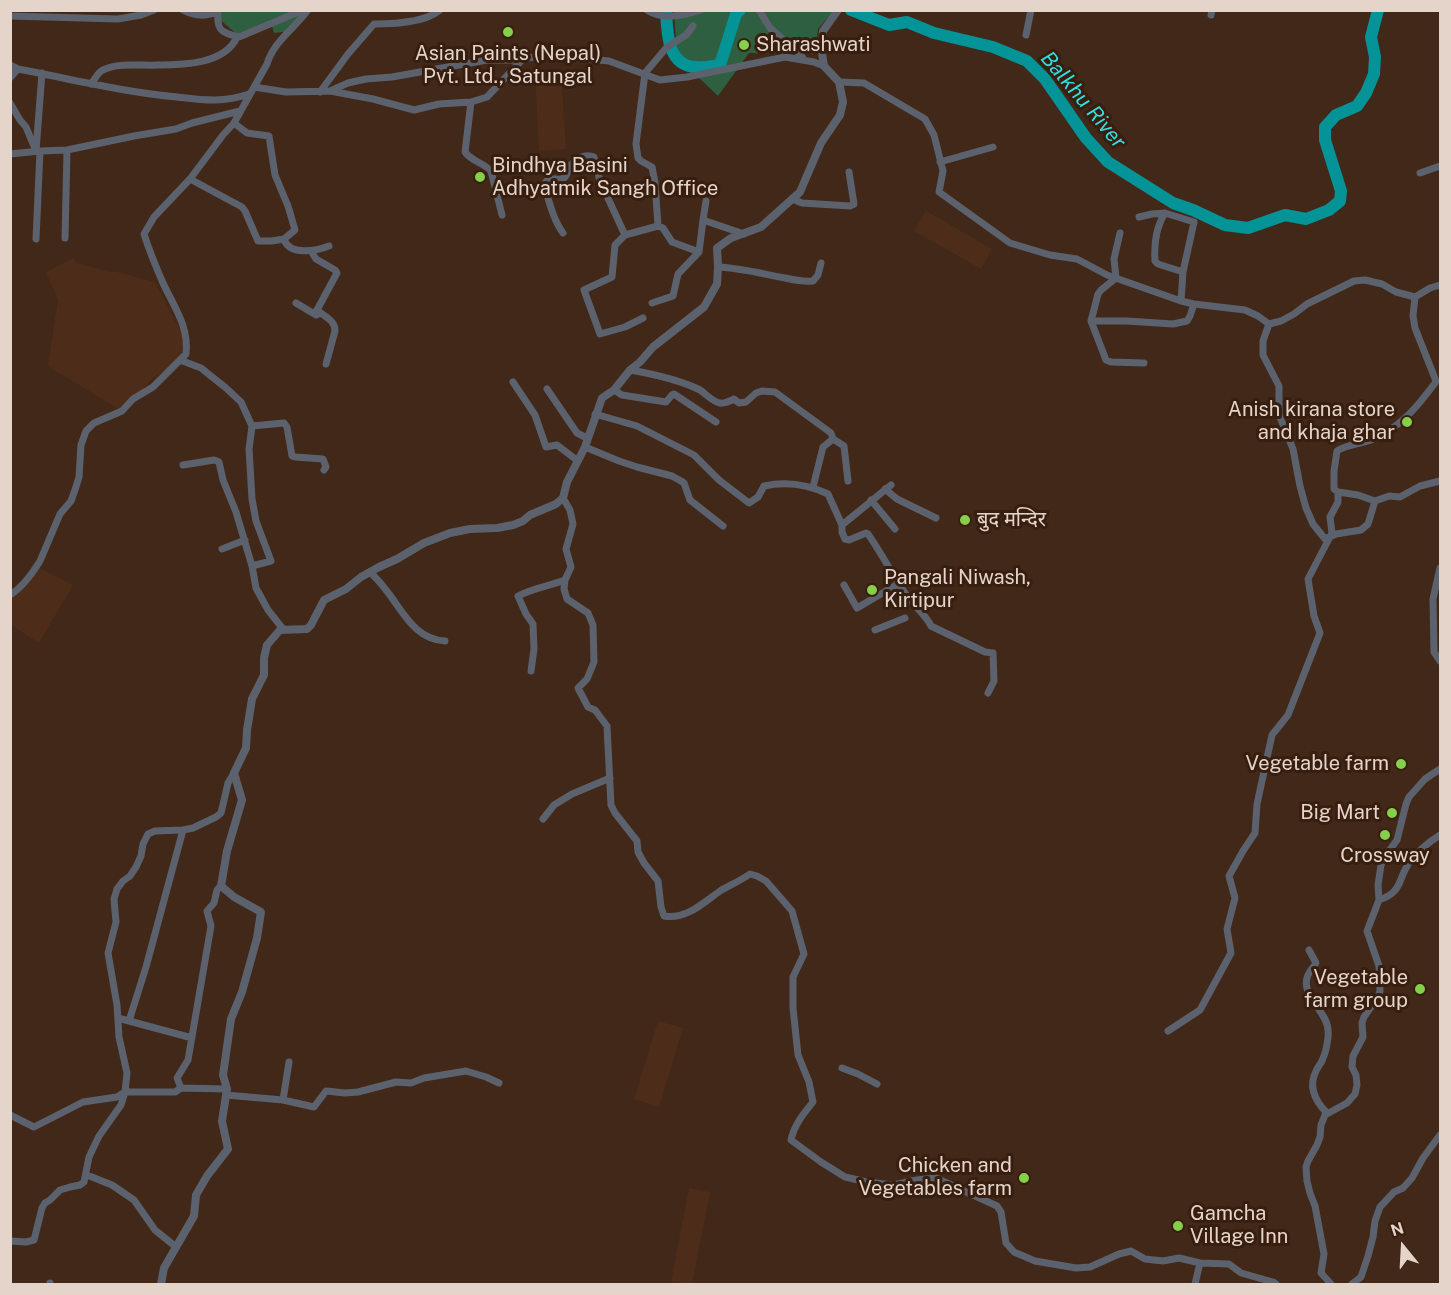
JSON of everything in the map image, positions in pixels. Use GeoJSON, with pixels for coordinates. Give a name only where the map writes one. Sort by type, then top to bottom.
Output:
{"type":"FeatureCollection","features":[{"type":"Feature","properties":{"kind":"street"},"geometry":{"type":"LineString","coordinates":[[10,16],[118,19],[154,10]]}},
{"type":"Feature","properties":{"kind":"street"},"geometry":{"type":"LineString","coordinates":[[183,10],[196,16],[218,11],[217,24],[220,29],[239,38],[306,10]]}},
{"type":"Feature","properties":{"kind":"street"},"geometry":{"type":"LineString","coordinates":[[10,595],[18,590],[36,568],[60,514],[71,501],[79,477],[81,445],[86,431],[94,423],[122,411],[133,399],[153,387],[186,354],[183,322],[149,251],[144,234],[154,217],[190,179],[234,123],[267,64],[270,54],[306,10]]}},
{"type":"Feature","properties":{"kind":"street"},"geometry":{"type":"LineString","coordinates":[[320,92],[374,24],[419,20],[437,14],[440,10]]}},
{"type":"Feature","properties":{"kind":"street"},"geometry":{"type":"LineString","coordinates":[[647,10],[650,13],[664,16],[679,16],[701,10]]}},
{"type":"Feature","properties":{"kind":"street"},"geometry":{"type":"LineString","coordinates":[[759,10],[770,28],[804,60]]}},
{"type":"Feature","properties":{"kind":"street"},"geometry":{"type":"LineString","coordinates":[[1026,35],[1031,10]]}},
{"type":"Feature","properties":{"kind":"street"},"geometry":{"type":"LineString","coordinates":[[824,66],[823,32],[838,11]]}},
{"type":"Feature","properties":{"kind":"street"},"geometry":{"type":"LineString","coordinates":[[658,226],[652,167],[638,158],[636,144],[645,73],[667,47],[686,35],[693,26]]}},
{"type":"Feature","properties":{"kind":"street"},"geometry":{"type":"LineString","coordinates":[[91,84],[101,70],[122,65],[158,66],[206,60],[222,53],[234,43],[237,37]]}},
{"type":"Feature","properties":{"kind":"street"},"geometry":{"type":"LineString","coordinates":[[280,630],[307,629],[324,600],[417,546],[443,535],[470,529],[513,525],[556,504],[563,498],[567,482],[586,442],[602,398],[614,390],[653,347],[704,307],[717,284],[717,248],[731,238],[761,226],[800,192],[821,143],[840,115],[843,102],[839,81],[824,66],[785,57],[687,78],[660,80],[609,61],[545,55],[521,60],[487,60],[392,77],[366,79],[348,83],[330,91]]}},
{"type":"Feature","properties":{"kind":"street"},"geometry":{"type":"LineString","coordinates":[[254,87],[286,92],[330,91],[414,110],[439,104],[471,102],[487,97],[521,60]]}},
{"type":"Feature","properties":{"kind":"street"},"geometry":{"type":"LineString","coordinates":[[10,64],[18,69],[144,94],[219,101],[249,94]]}},
{"type":"Feature","properties":{"kind":"street"},"geometry":{"type":"LineString","coordinates":[[10,78],[18,69]]}},
{"type":"Feature","properties":{"kind":"street"},"geometry":{"type":"LineString","coordinates":[[36,239],[42,73]]}},
{"type":"Feature","properties":{"kind":"street"},"geometry":{"type":"LineString","coordinates":[[839,81],[864,84],[925,119],[934,135],[943,171],[939,192],[1010,243],[1050,255],[1077,258],[1107,275],[1181,301],[1245,310],[1269,324]]}},
{"type":"Feature","properties":{"kind":"street"},"geometry":{"type":"LineString","coordinates":[[471,102],[465,152],[491,171],[502,215]]}},
{"type":"Feature","properties":{"kind":"street"},"geometry":{"type":"LineString","coordinates":[[10,103],[38,151]]}},
{"type":"Feature","properties":{"kind":"street"},"geometry":{"type":"LineString","coordinates":[[10,154],[67,150],[176,129],[240,111]]}},
{"type":"Feature","properties":{"kind":"street"},"geometry":{"type":"LineString","coordinates":[[190,179],[242,207],[258,241],[272,242],[284,238],[295,230],[275,174],[269,136],[247,133],[234,123]]}},
{"type":"Feature","properties":{"kind":"street"},"geometry":{"type":"LineString","coordinates":[[940,162],[993,147]]}},
{"type":"Feature","properties":{"kind":"street"},"geometry":{"type":"LineString","coordinates":[[65,238],[67,150]]}},
{"type":"Feature","properties":{"kind":"street"},"geometry":{"type":"LineString","coordinates":[[563,233],[552,212],[545,182],[553,178],[563,179],[581,156],[590,155],[594,157],[600,181],[625,235]]}},
{"type":"Feature","properties":{"kind":"street"},"geometry":{"type":"LineString","coordinates":[[1420,173],[1440,165]]}},
{"type":"Feature","properties":{"kind":"street"},"geometry":{"type":"LineString","coordinates":[[792,199],[802,203],[850,206],[854,204],[849,172]]}},
{"type":"Feature","properties":{"kind":"street"},"geometry":{"type":"LineString","coordinates":[[652,303],[673,296],[678,274],[699,252],[706,201]]}},
{"type":"Feature","properties":{"kind":"street"},"geometry":{"type":"LineString","coordinates":[[1139,217],[1165,213],[1194,222],[1183,272],[1181,301]]}},
{"type":"Feature","properties":{"kind":"street"},"geometry":{"type":"LineString","coordinates":[[1165,213],[1156,234],[1155,261],[1183,272]]}},
{"type":"Feature","properties":{"kind":"street"},"geometry":{"type":"LineString","coordinates":[[703,220],[744,234]]}},
{"type":"Feature","properties":{"kind":"street"},"geometry":{"type":"LineString","coordinates":[[643,318],[625,327],[600,334],[585,295],[584,290],[612,277],[615,245],[625,235],[658,226],[663,228],[672,243],[699,252]]}},
{"type":"Feature","properties":{"kind":"street"},"geometry":{"type":"LineString","coordinates":[[1116,278],[1114,259],[1120,232]]}},
{"type":"Feature","properties":{"kind":"street"},"geometry":{"type":"LineString","coordinates":[[284,238],[290,248],[310,251],[329,246]]}},
{"type":"Feature","properties":{"kind":"street"},"geometry":{"type":"LineString","coordinates":[[296,303],[318,314],[317,310],[337,273],[316,259],[310,251]]}},
{"type":"Feature","properties":{"kind":"street"},"geometry":{"type":"LineString","coordinates":[[718,267],[735,268],[805,282],[813,281],[818,275],[821,263]]}},
{"type":"Feature","properties":{"kind":"street"},"geometry":{"type":"LineString","coordinates":[[1116,278],[1098,294],[1091,321],[1106,360],[1144,363]]}},
{"type":"Feature","properties":{"kind":"street"},"geometry":{"type":"LineString","coordinates":[[1269,324],[1281,321],[1341,286],[1359,280],[1382,284],[1396,292],[1415,297],[1430,288],[1440,287]]}},
{"type":"Feature","properties":{"kind":"street"},"geometry":{"type":"LineString","coordinates":[[1415,297],[1413,316],[1415,328],[1436,381],[1419,405],[1385,434],[1337,451],[1334,489],[1375,501],[1389,496],[1400,497],[1420,486],[1440,481]]}},
{"type":"Feature","properties":{"kind":"street"},"geometry":{"type":"LineString","coordinates":[[1091,321],[1173,324],[1187,321],[1194,304]]}},
{"type":"Feature","properties":{"kind":"street"},"geometry":{"type":"LineString","coordinates":[[317,310],[336,327],[326,364]]}},
{"type":"Feature","properties":{"kind":"street"},"geometry":{"type":"LineString","coordinates":[[1269,324],[1263,341],[1263,355],[1279,386],[1280,415],[1293,449],[1300,486],[1313,524],[1325,539],[1336,534],[1361,530],[1368,524],[1375,501]]}},
{"type":"Feature","properties":{"kind":"street"},"geometry":{"type":"LineString","coordinates":[[180,360],[201,368],[226,388],[241,402],[252,426],[249,449],[252,499],[256,521],[271,561],[252,566]]}},
{"type":"Feature","properties":{"kind":"street"},"geometry":{"type":"LineString","coordinates":[[630,370],[671,379],[699,390],[723,404],[734,399],[739,403],[746,402],[762,391],[775,392],[831,433],[833,439],[844,446],[848,481]]}},
{"type":"Feature","properties":{"kind":"street"},"geometry":{"type":"LineString","coordinates":[[513,382],[535,415],[546,447],[557,445],[578,461]]}},
{"type":"Feature","properties":{"kind":"street"},"geometry":{"type":"LineString","coordinates":[[547,389],[577,433],[586,442],[619,461],[672,476],[681,481],[684,483],[690,500],[723,526]]}},
{"type":"Feature","properties":{"kind":"street"},"geometry":{"type":"LineString","coordinates":[[614,390],[622,395],[666,402],[675,394],[716,422]]}},
{"type":"Feature","properties":{"kind":"street"},"geometry":{"type":"LineString","coordinates":[[595,414],[637,426],[694,455],[719,480],[749,503],[758,497],[765,486],[780,483],[813,487],[828,494],[842,525],[845,538],[849,540],[868,534],[898,584],[931,626],[985,652],[993,653],[994,681],[988,693]]}},
{"type":"Feature","properties":{"kind":"street"},"geometry":{"type":"LineString","coordinates":[[252,426],[284,423],[287,427],[292,456],[323,459],[324,470]]}},
{"type":"Feature","properties":{"kind":"street"},"geometry":{"type":"LineString","coordinates":[[813,487],[823,447],[833,439]]}},
{"type":"Feature","properties":{"kind":"street"},"geometry":{"type":"LineString","coordinates":[[10,1240],[26,1242],[34,1240],[45,1203],[60,1190],[84,1182],[89,1157],[99,1136],[121,1105],[126,1092],[127,1073],[119,1037],[108,953],[116,922],[114,899],[117,889],[136,867],[148,834],[155,831],[194,828],[216,818],[221,813],[228,783],[246,748],[250,707],[264,675],[267,645],[283,629],[268,610],[256,588],[245,540],[223,480],[219,462],[214,460],[183,465]]}},
{"type":"Feature","properties":{"kind":"street"},"geometry":{"type":"LineString","coordinates":[[842,525],[888,487],[897,499],[936,518]]}},
{"type":"Feature","properties":{"kind":"street"},"geometry":{"type":"LineString","coordinates":[[1168,1031],[1200,1010],[1231,953],[1227,929],[1235,898],[1229,876],[1255,833],[1257,804],[1272,735],[1288,715],[1320,633],[1314,616],[1308,579],[1332,533],[1330,518],[1338,502],[1338,492]]}},
{"type":"Feature","properties":{"kind":"street"},"geometry":{"type":"LineString","coordinates":[[563,498],[570,510],[573,524],[566,549],[571,567],[564,589],[567,599],[588,613],[593,625],[594,662],[587,679],[578,688],[588,707],[595,710],[607,726],[611,805],[637,841],[638,852],[658,880],[664,916],[672,918],[691,912],[750,874],[765,881],[792,911],[804,954],[793,977],[793,1008],[798,1055],[809,1082],[813,1102],[801,1118],[791,1140],[845,1177],[893,1185],[936,1178],[997,1206],[1001,1212],[1006,1243],[1014,1252],[1035,1260],[1076,1268],[1090,1267],[1131,1251],[1144,1259],[1164,1261],[1179,1257],[1200,1263],[1229,1264],[1241,1273],[1276,1284]]}},
{"type":"Feature","properties":{"kind":"street"},"geometry":{"type":"LineString","coordinates":[[871,500],[895,529]]}},
{"type":"Feature","properties":{"kind":"street"},"geometry":{"type":"LineString","coordinates":[[222,549],[245,540]]}},
{"type":"Feature","properties":{"kind":"street"},"geometry":{"type":"LineString","coordinates":[[1440,568],[1433,599],[1434,652],[1440,661]]}},
{"type":"Feature","properties":{"kind":"street"},"geometry":{"type":"LineString","coordinates":[[370,572],[419,631],[434,640],[445,641]]}},
{"type":"Feature","properties":{"kind":"street"},"geometry":{"type":"LineString","coordinates":[[531,671],[534,649],[533,624],[518,596],[565,580]]}},
{"type":"Feature","properties":{"kind":"street"},"geometry":{"type":"LineString","coordinates":[[844,585],[857,608],[898,584]]}},
{"type":"Feature","properties":{"kind":"street"},"geometry":{"type":"LineString","coordinates":[[875,630],[905,618]]}},
{"type":"Feature","properties":{"kind":"street"},"geometry":{"type":"LineString","coordinates":[[1331,1284],[1321,1273],[1324,1254],[1315,1206],[1307,1181],[1306,1167],[1317,1145],[1321,1125],[1327,1113],[1347,1103],[1357,1085],[1352,1067],[1353,1056],[1363,1037],[1364,1017],[1380,991],[1379,966],[1367,931],[1379,900],[1378,885],[1381,865],[1397,840],[1409,796],[1425,779],[1440,769]]}},
{"type":"Feature","properties":{"kind":"street"},"geometry":{"type":"LineString","coordinates":[[181,1088],[177,1078],[188,1060],[206,962],[210,926],[207,911],[214,903],[217,890],[221,886],[226,851],[242,800],[234,772]]}},
{"type":"Feature","properties":{"kind":"street"},"geometry":{"type":"LineString","coordinates":[[543,819],[554,805],[572,794],[610,778]]}},
{"type":"Feature","properties":{"kind":"street"},"geometry":{"type":"LineString","coordinates":[[129,1021],[183,830]]}},
{"type":"Feature","properties":{"kind":"street"},"geometry":{"type":"LineString","coordinates":[[1379,900],[1390,896],[1396,890],[1409,862],[1426,844],[1440,835]]}},
{"type":"Feature","properties":{"kind":"street"},"geometry":{"type":"LineString","coordinates":[[161,1284],[164,1268],[194,1216],[196,1195],[207,1176],[228,1149],[222,1121],[227,1092],[223,1075],[231,1018],[242,992],[257,938],[261,912],[234,897],[221,886]]}},
{"type":"Feature","properties":{"kind":"street"},"geometry":{"type":"LineString","coordinates":[[1309,950],[1316,963],[1309,974],[1308,989],[1329,1028],[1324,1058],[1315,1072],[1312,1088],[1315,1097],[1327,1113]]}},
{"type":"Feature","properties":{"kind":"street"},"geometry":{"type":"LineString","coordinates":[[118,1018],[192,1038]]}},
{"type":"Feature","properties":{"kind":"street"},"geometry":{"type":"LineString","coordinates":[[283,1100],[289,1062]]}},
{"type":"Feature","properties":{"kind":"street"},"geometry":{"type":"LineString","coordinates":[[842,1068],[877,1084]]}},
{"type":"Feature","properties":{"kind":"street"},"geometry":{"type":"LineString","coordinates":[[10,1115],[34,1127],[83,1102],[117,1097],[126,1092],[175,1092],[181,1088],[227,1092],[314,1107],[326,1091],[358,1092],[396,1082],[411,1083],[435,1075],[466,1071],[499,1083]]}},
{"type":"Feature","properties":{"kind":"street"},"geometry":{"type":"LineString","coordinates":[[1352,1284],[1360,1277],[1368,1256],[1380,1207],[1394,1192],[1408,1183],[1440,1136]]}},
{"type":"Feature","properties":{"kind":"street"},"geometry":{"type":"LineString","coordinates":[[87,1175],[112,1185],[134,1200],[155,1230],[176,1247]]}},
{"type":"Feature","properties":{"kind":"street"},"geometry":{"type":"LineString","coordinates":[[1195,1284],[1200,1263]]}},
{"type":"Feature","properties":{"kind":"shaded area"},"geometry":{"type":"Polygon","coordinates":[[[535,71],[561,71],[566,149],[539,151],[535,71]]]}},
{"type":"Feature","properties":{"kind":"shaded area"},"geometry":{"type":"Polygon","coordinates":[[[926,211],[992,249],[981,269],[914,231],[926,211]]]}},
{"type":"Feature","properties":{"kind":"shaded area"},"geometry":{"type":"Polygon","coordinates":[[[73,258],[77,263],[155,282],[183,336],[182,353],[178,360],[152,379],[122,411],[48,366],[58,300],[46,272],[73,258]]]}},
{"type":"Feature","properties":{"kind":"shaded area"},"geometry":{"type":"Polygon","coordinates":[[[39,568],[73,585],[39,643],[11,625],[10,597],[39,568]]]}},
{"type":"Feature","properties":{"kind":"shaded area"},"geometry":{"type":"Polygon","coordinates":[[[658,1021],[683,1028],[659,1107],[634,1099],[658,1021]]]}},
{"type":"Feature","properties":{"kind":"shaded area"},"geometry":{"type":"Polygon","coordinates":[[[689,1188],[710,1192],[692,1284],[686,1284],[671,1282],[689,1188]]]}},
{"type":"Feature","properties":{"kind":"green space"},"geometry":{"type":"Polygon","coordinates":[[[219,11],[307,11],[290,31],[274,33],[272,26],[240,37],[218,18],[219,11]]]}},
{"type":"Feature","properties":{"kind":"green space"},"geometry":{"type":"Polygon","coordinates":[[[674,11],[833,11],[818,29],[815,54],[749,53],[718,96],[677,57],[674,11]]]}},
{"type":"Feature","properties":{"kind":"waterway"},"geometry":{"type":"LineString","coordinates":[[666,10],[668,37],[674,54],[679,61],[696,67],[720,65],[736,14],[740,10]]}},
{"type":"Feature","properties":{"kind":"waterway","name":"Balkhu River"},"geometry":{"type":"LineString","coordinates":[[851,10],[889,25],[907,22],[934,33],[993,47],[1027,61],[1045,79],[1086,138],[1108,162],[1173,203],[1225,225],[1248,228],[1285,215],[1306,219],[1329,210],[1340,201],[1341,191],[1325,140],[1325,127],[1336,115],[1357,106],[1366,93],[1374,74],[1375,57],[1371,37],[1378,10]]}},
{"type":"Feature","properties":{"kind":"place","name":"Asian Paints (Nepal) Pvt. Ltd., Satungal"},"geometry":{"type":"Point","coordinates":[508,32]}},
{"type":"Feature","properties":{"kind":"place","name":"Sharashwati"},"geometry":{"type":"Point","coordinates":[744,45]}},
{"type":"Feature","properties":{"kind":"place","name":"Bindhya Basini Adhyatmik Sangh Office"},"geometry":{"type":"Point","coordinates":[480,177]}},
{"type":"Feature","properties":{"kind":"place","name":"Anish kirana store and khaja ghar"},"geometry":{"type":"Point","coordinates":[1407,422]}},
{"type":"Feature","properties":{"kind":"place","name":"बुद मन्दिर"},"geometry":{"type":"Point","coordinates":[965,520]}},
{"type":"Feature","properties":{"kind":"place","name":"Pangali Niwash, Kirtipur"},"geometry":{"type":"Point","coordinates":[872,590]}},
{"type":"Feature","properties":{"kind":"place","name":"Vegetable farm"},"geometry":{"type":"Point","coordinates":[1401,764]}},
{"type":"Feature","properties":{"kind":"place","name":"Big Mart"},"geometry":{"type":"Point","coordinates":[1392,813]}},
{"type":"Feature","properties":{"kind":"place","name":"Crossway"},"geometry":{"type":"Point","coordinates":[1385,835]}},
{"type":"Feature","properties":{"kind":"place","name":"Vegetable farm group"},"geometry":{"type":"Point","coordinates":[1420,989]}},
{"type":"Feature","properties":{"kind":"place","name":"Chicken and Vegetables farm"},"geometry":{"type":"Point","coordinates":[1024,1178]}},
{"type":"Feature","properties":{"kind":"place","name":"Gamcha Village Inn"},"geometry":{"type":"Point","coordinates":[1178,1226]}}]}
